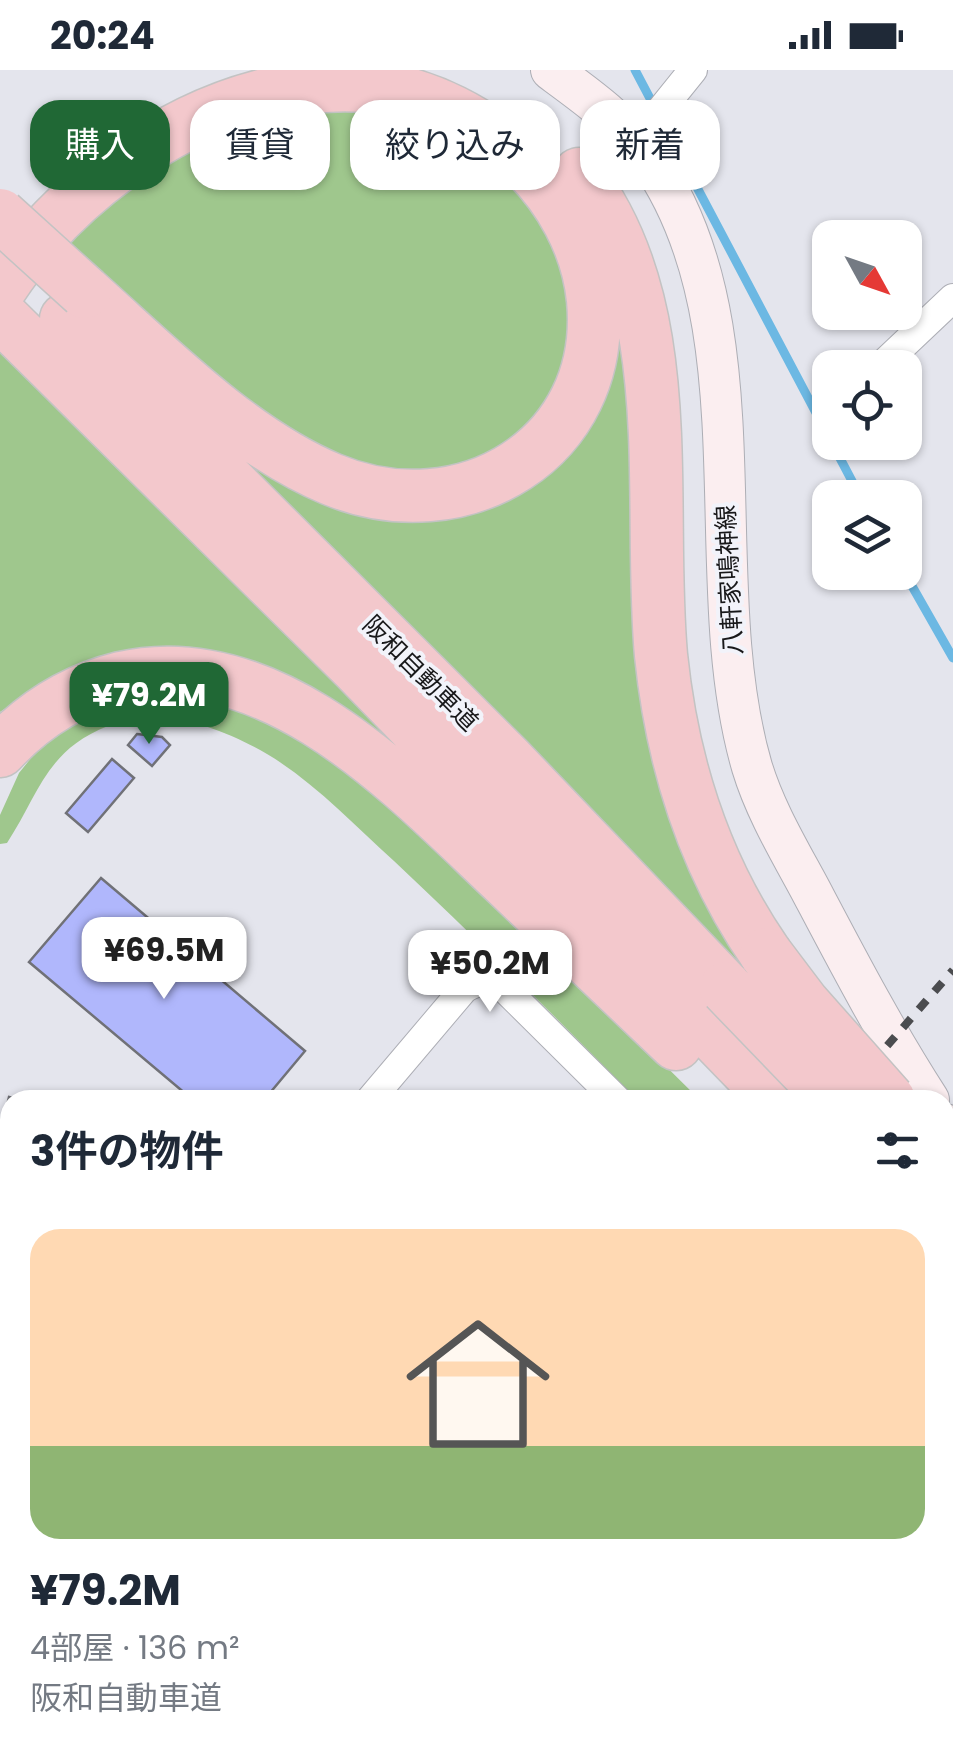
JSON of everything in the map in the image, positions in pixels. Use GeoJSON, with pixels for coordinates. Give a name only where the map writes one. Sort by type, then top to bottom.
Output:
{"type":"FeatureCollection","features":[{"type":"Feature","properties":{"kind":"highway"},"geometry":{"type":"LineString","coordinates":[[0,236],[58,176],[115,130],[173,94],[229,70]]}},
{"type":"Feature","properties":{"kind":"highway"},"geometry":{"type":"LineString","coordinates":[[435,70],[495,96],[549,140],[595,195],[620,247],[642,323],[652,387],[661,654],[674,738],[710,854],[748,928],[803,1004],[880,1090]]}},
{"type":"Feature","properties":{"kind":"highway"},"geometry":{"type":"LineString","coordinates":[[0,216],[63,322],[214,404],[287,456],[352,487],[384,496],[458,493],[508,474],[526,460],[571,406],[588,365],[593,321],[588,274],[571,224],[542,181],[523,162],[500,141],[452,111],[398,92],[354,85],[298,88],[266,95],[199,119],[166,137],[108,175],[76,202],[32,247],[0,289]]}},
{"type":"Feature","properties":{"kind":"highway","name":"阪和自動車道"},"geometry":{"type":"LineString","coordinates":[[0,255],[63,322],[509,761],[699,1016],[767,1090]]}},
{"type":"Feature","properties":{"kind":"highway","name":"阪和自動車道"},"geometry":{"type":"LineString","coordinates":[[0,314],[63,322]]}},
{"type":"Feature","properties":{"kind":"highway"},"geometry":{"type":"LineString","coordinates":[[0,751],[35,717],[63,699],[108,682],[155,673],[214,678],[282,701],[365,754],[699,1016],[729,1090]]}},
{"type":"Feature","properties":{"kind":"highway"},"geometry":{"type":"LineString","coordinates":[[0,768],[15,745],[63,699]]}},
{"type":"Feature","properties":{"kind":"highway","name":"阪和自動車道"},"geometry":{"type":"LineString","coordinates":[[699,1016],[818,1090]]}},
{"type":"Feature","properties":{"kind":"main road","name":"八軒家鳴神線"},"geometry":{"type":"LineString","coordinates":[[552,70],[589,100]]}},
{"type":"Feature","properties":{"kind":"main road","name":"八軒家鳴神線"},"geometry":{"type":"LineString","coordinates":[[666,190],[698,266],[708,308],[718,380],[735,677],[752,768],[766,806],[872,1007],[922,1090]]}},
{"type":"Feature","properties":{"kind":"street"},"geometry":{"type":"LineString","coordinates":[[672,100],[694,70]]}},
{"type":"Feature","properties":{"kind":"street"},"geometry":{"type":"LineString","coordinates":[[898,350],[953,298]]}},
{"type":"Feature","properties":{"kind":"street"},"geometry":{"type":"LineString","coordinates":[[378,1090],[464,989],[480,982],[498,984],[607,1090]]}},
{"type":"Feature","properties":{"kind":"street"},"geometry":{"type":"LineString","coordinates":[[793,1090],[872,1007]]}},
{"type":"Feature","properties":{"kind":"green space"},"geometry":{"type":"Polygon","coordinates":[[[330,106],[350,107],[350,190],[517,190],[555,247],[568,291],[568,360],[531,429],[435,481],[306,450],[60,242],[68,231],[128,190],[170,190],[170,162],[190,148],[190,190],[330,190],[330,106]]]}},
{"type":"Feature","properties":{"kind":"green space"},"geometry":{"type":"Polygon","coordinates":[[[621,300],[640,592],[778,1002],[257,472],[202,422],[484,508],[621,300]]]}},
{"type":"Feature","properties":{"kind":"green space"},"geometry":{"type":"Polygon","coordinates":[[[0,348],[429,769],[305,689],[31,692],[0,712],[0,348]]]}},
{"type":"Feature","properties":{"kind":"green space"},"geometry":{"type":"Polygon","coordinates":[[[152,687],[278,717],[431,834],[690,1090],[627,1090],[456,920],[317,790],[267,754],[210,728],[149,718],[128,720],[87,736],[57,761],[7,843],[0,844],[0,815],[19,773],[56,727],[152,687]]]}},
{"type":"Feature","properties":{"kind":"building"},"geometry":{"type":"Polygon","coordinates":[[[137,734],[162,737],[170,745],[152,766],[128,745],[137,734]]]}},
{"type":"Feature","properties":{"kind":"building"},"geometry":{"type":"Polygon","coordinates":[[[112,759],[134,778],[88,832],[66,813],[112,759]]]}},
{"type":"Feature","properties":{"kind":"building"},"geometry":{"type":"Polygon","coordinates":[[[101,878],[305,1051],[272,1090],[181,1090],[29,962],[101,878]]]}},
{"type":"Feature","properties":{"kind":"waterway"},"geometry":{"type":"LineString","coordinates":[[635,70],[851,480]]}},
{"type":"Feature","properties":{"kind":"waterway"},"geometry":{"type":"LineString","coordinates":[[914,590],[953,658]]}},
{"type":"Feature","properties":{"kind":"railway"},"geometry":{"type":"LineString","coordinates":[[849,1090],[953,970]]}}]}
